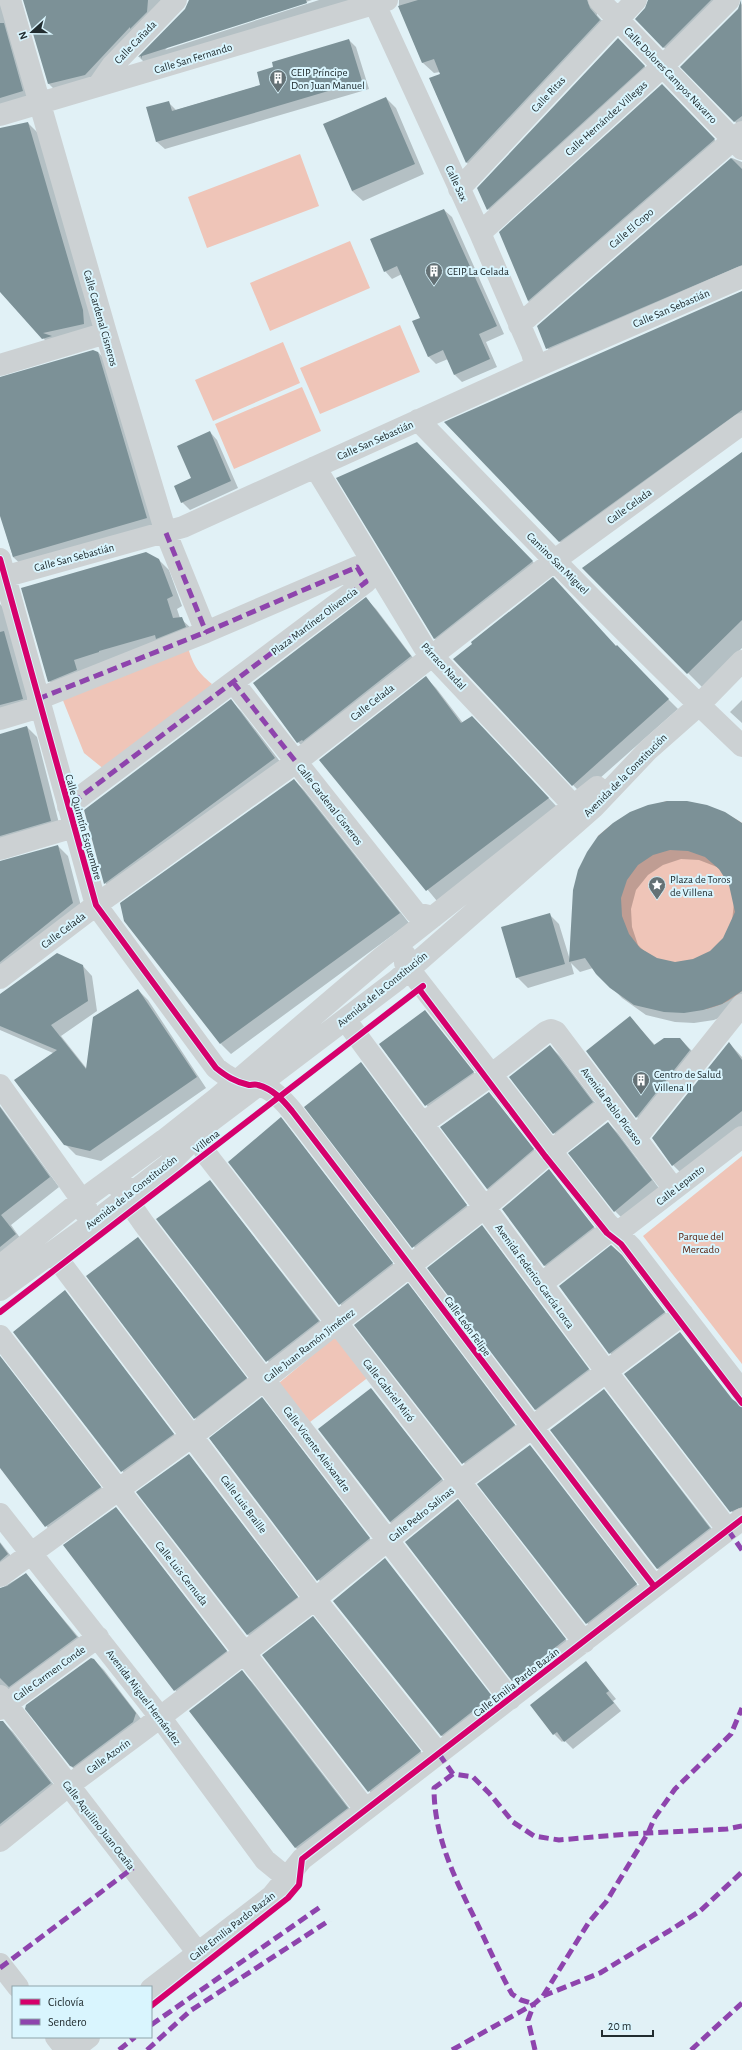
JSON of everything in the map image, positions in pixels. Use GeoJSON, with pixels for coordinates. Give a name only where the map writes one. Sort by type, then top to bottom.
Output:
{"type":"FeatureCollection","features":[{"type":"Feature","properties":{"kind":"street","name":"Calle Cardenal Cisneros"},"geometry":{"type":"LineString","coordinates":[[10,0],[106,333],[166,533],[206,632]]}},
{"type":"Feature","properties":{"kind":"street","name":"Calle Cañada"},"geometry":{"type":"LineString","coordinates":[[98,86],[112,66],[176,0]]}},
{"type":"Feature","properties":{"kind":"street","name":"Calle Dolores Campos Navarro"},"geometry":{"type":"LineString","coordinates":[[599,0],[663,66],[739,140]]}},
{"type":"Feature","properties":{"kind":"street","name":"Calle Ritas"},"geometry":{"type":"LineString","coordinates":[[459,188],[636,0]]}},
{"type":"Feature","properties":{"kind":"street","name":"Calle Hernández Villegas"},"geometry":{"type":"LineString","coordinates":[[480,233],[663,66],[729,0]]}},
{"type":"Feature","properties":{"kind":"street","name":"Calle San Fernando"},"geometry":{"type":"LineString","coordinates":[[0,115],[378,1]]}},
{"type":"Feature","properties":{"kind":"street","name":"Calle Sax"},"geometry":{"type":"LineString","coordinates":[[378,1],[480,233],[536,367]]}},
{"type":"Feature","properties":{"kind":"street","name":"Calle El Copo"},"geometry":{"type":"LineString","coordinates":[[519,324],[739,140]]}},
{"type":"Feature","properties":{"kind":"street","name":"Calle San Sebastián"},"geometry":{"type":"LineString","coordinates":[[2,571],[166,533],[536,367],[742,277]]}},
{"type":"Feature","properties":{"kind":"street"},"geometry":{"type":"LineString","coordinates":[[0,364],[106,333]]}},
{"type":"Feature","properties":{"kind":"street","name":"Camino San Miguel"},"geometry":{"type":"LineString","coordinates":[[418,420],[698,705],[742,746]]}},
{"type":"Feature","properties":{"kind":"street","name":"Calle Celada"},"geometry":{"type":"LineString","coordinates":[[0,978],[96,905],[296,762],[432,654],[555,560],[742,424]]}},
{"type":"Feature","properties":{"kind":"street","name":"Párraco Nadal"},"geometry":{"type":"LineString","coordinates":[[315,467],[424,647],[573,805]]}},
{"type":"Feature","properties":{"kind":"street","name":"Plaza Martínez Olivencia"},"geometry":{"type":"LineString","coordinates":[[0,719],[357,567],[366,582],[68,806]]}},
{"type":"Feature","properties":{"kind":"street","name":"Calle Quimtín Esquembre"},"geometry":{"type":"LineString","coordinates":[[2,571],[96,905],[216,1068],[228,1078],[248,1083]]}},
{"type":"Feature","properties":{"kind":"street","name":"Avenida de la Constitución"},"geometry":{"type":"LineString","coordinates":[[0,1290],[57,1250],[168,1165],[199,1136],[211,1121],[248,1083],[349,1017],[409,969],[594,807],[648,750],[698,705],[742,661]]}},
{"type":"Feature","properties":{"kind":"street","name":"Calle Cardenal Cisneros"},"geometry":{"type":"LineString","coordinates":[[234,682],[416,913],[433,917]]}},
{"type":"Feature","properties":{"kind":"street"},"geometry":{"type":"LineString","coordinates":[[0,1266],[82,1200],[218,1098],[248,1083],[381,958],[573,805],[648,750]]}},
{"type":"Feature","properties":{"kind":"street"},"geometry":{"type":"LineString","coordinates":[[0,849],[74,827]]}},
{"type":"Feature","properties":{"kind":"street"},"geometry":{"type":"LineString","coordinates":[[478,881],[459,905],[406,950],[404,956],[409,969],[615,1231],[631,1247],[742,1390]]}},
{"type":"Feature","properties":{"kind":"street"},"geometry":{"type":"LineString","coordinates":[[636,1138],[742,1005]]}},
{"type":"Feature","properties":{"kind":"street","name":"Avenida Federico García Lorca"},"geometry":{"type":"LineString","coordinates":[[349,1017],[350,1026],[357,1036],[606,1372],[735,1525]]}},
{"type":"Feature","properties":{"kind":"street","name":"Avenida Pablo Picasso"},"geometry":{"type":"LineString","coordinates":[[491,1075],[546,1032],[551,1030],[556,1032],[674,1189]]}},
{"type":"Feature","properties":{"kind":"street"},"geometry":{"type":"LineString","coordinates":[[216,1068],[218,1098]]}},
{"type":"Feature","properties":{"kind":"street"},"geometry":{"type":"LineString","coordinates":[[422,1124],[491,1075]]}},
{"type":"Feature","properties":{"kind":"street","name":"Calle León Felipe"},"geometry":{"type":"LineString","coordinates":[[248,1083],[279,1097],[292,1111],[411,1265],[531,1428],[654,1586]]}},
{"type":"Feature","properties":{"kind":"street"},"geometry":{"type":"LineString","coordinates":[[0,1085],[86,1206],[85,1217],[0,1283]]}},
{"type":"Feature","properties":{"kind":"street","name":"Calle Juan Ramón Jiménez"},"geometry":{"type":"LineString","coordinates":[[0,1576],[30,1552],[118,1491],[192,1436],[485,1208],[610,1104]]}},
{"type":"Feature","properties":{"kind":"street","name":"Calle Gabriel Miró"},"geometry":{"type":"LineString","coordinates":[[199,1136],[206,1154],[584,1642]]}},
{"type":"Feature","properties":{"kind":"street","name":"Calle Lepanto"},"geometry":{"type":"LineString","coordinates":[[541,1284],[674,1189],[742,1137]]}},
{"type":"Feature","properties":{"kind":"street"},"geometry":{"type":"LineString","coordinates":[[125,1198],[121,1191],[125,1182],[154,1160],[160,1151],[164,1140]]}},
{"type":"Feature","properties":{"kind":"street","name":"Calle Vicente Aleixandre"},"geometry":{"type":"LineString","coordinates":[[125,1198],[387,1541],[510,1699]]}},
{"type":"Feature","properties":{"kind":"street","name":"Calle Luis Braille"},"geometry":{"type":"LineString","coordinates":[[57,1250],[57,1257],[62,1265],[315,1599],[439,1754]]}},
{"type":"Feature","properties":{"kind":"street","name":"Calle Pedro Salinas"},"geometry":{"type":"LineString","coordinates":[[160,1717],[315,1599],[459,1482],[683,1314]]}},
{"type":"Feature","properties":{"kind":"street","name":"Calle Luis Cernuda"},"geometry":{"type":"LineString","coordinates":[[0,1336],[118,1491],[365,1809]]}},
{"type":"Feature","properties":{"kind":"street","name":"Avenida Miguel Hernández"},"geometry":{"type":"LineString","coordinates":[[0,1514],[160,1717],[265,1860],[288,1878]]}},
{"type":"Feature","properties":{"kind":"street","name":"Calle Emilia Pardo Bazán"},"geometry":{"type":"LineString","coordinates":[[152,1988],[272,1896],[302,1859],[735,1525]]}},
{"type":"Feature","properties":{"kind":"street","name":"Calle Carmen Conde"},"geometry":{"type":"LineString","coordinates":[[2,1703],[98,1637]]}},
{"type":"Feature","properties":{"kind":"street","name":"Calle Aquilino Juan Ocaña"},"geometry":{"type":"LineString","coordinates":[[2,1703],[198,1953]]}},
{"type":"Feature","properties":{"kind":"street","name":"Calle Azorín"},"geometry":{"type":"LineString","coordinates":[[0,1841],[68,1786],[160,1717]]}},
{"type":"Feature","properties":{"kind":"street"},"geometry":{"type":"LineString","coordinates":[[0,1964],[17,1986]]}},
{"type":"Feature","properties":{"kind":"street"},"geometry":{"type":"LineString","coordinates":[[57,2038],[66,2050]]}},
{"type":"Feature","properties":{"kind":"street"},"geometry":{"type":"LineString","coordinates":[[72,2050],[88,2038]]}},
{"type":"Feature","properties":{"kind":"green space"},"geometry":{"type":"Polygon","coordinates":[[[300,154],[319,206],[207,248],[188,197],[300,154]]]}},
{"type":"Feature","properties":{"kind":"green space"},"geometry":{"type":"Polygon","coordinates":[[[350,241],[370,288],[270,331],[250,283],[350,241]]]}},
{"type":"Feature","properties":{"kind":"green space"},"geometry":{"type":"Polygon","coordinates":[[[400,325],[420,372],[320,414],[300,368],[400,325]]]}},
{"type":"Feature","properties":{"kind":"green space"},"geometry":{"type":"Polygon","coordinates":[[[283,342],[300,383],[213,421],[195,380],[283,342]]]}},
{"type":"Feature","properties":{"kind":"green space"},"geometry":{"type":"Polygon","coordinates":[[[302,387],[321,431],[234,469],[215,424],[302,387]]]}},
{"type":"Feature","properties":{"kind":"green space"},"geometry":{"type":"Polygon","coordinates":[[[187,645],[196,667],[212,684],[202,695],[105,770],[84,753],[62,698],[187,645]]]}},
{"type":"Feature","properties":{"kind":"green space","name":"Plaza de Toros de Villena"},"geometry":{"type":"Polygon","coordinates":[[[667,801],[688,802],[706,806],[733,817],[742,823],[742,991],[719,1005],[695,1011],[645,1007],[598,836],[623,817],[646,807],[667,801]]]}},
{"type":"Feature","properties":{"kind":"green space","name":"Parque del Mercado"},"geometry":{"type":"Polygon","coordinates":[[[742,1156],[742,1364],[643,1236],[742,1156]]]}},
{"type":"Feature","properties":{"kind":"green space"},"geometry":{"type":"Polygon","coordinates":[[[338,1334],[370,1376],[310,1422],[279,1383],[338,1334]]]}},
{"type":"Feature","properties":{"kind":"building"},"geometry":{"type":"Polygon","coordinates":[[[23,0],[148,0],[147,12],[130,29],[130,27],[85,75],[48,84],[23,0]]]}},
{"type":"Feature","properties":{"kind":"building"},"geometry":{"type":"Polygon","coordinates":[[[189,0],[306,0],[307,3],[142,56],[142,59],[141,56],[138,57],[185,9],[189,0]]]}},
{"type":"Feature","properties":{"kind":"building"},"geometry":{"type":"Polygon","coordinates":[[[418,0],[587,0],[590,8],[600,20],[466,163],[429,78],[440,74],[434,59],[422,63],[398,6],[418,0]]]}},
{"type":"Feature","properties":{"kind":"building"},"geometry":{"type":"Polygon","coordinates":[[[648,0],[711,0],[663,48],[635,19],[645,8],[648,0]]]}},
{"type":"Feature","properties":{"kind":"building"},"geometry":{"type":"Polygon","coordinates":[[[741,0],[742,116],[734,122],[680,67],[738,9],[741,0]]]}},
{"type":"Feature","properties":{"kind":"building"},"geometry":{"type":"Polygon","coordinates":[[[0,23],[4,23],[23,91],[0,98],[0,23]]]}},
{"type":"Feature","properties":{"kind":"building"},"geometry":{"type":"Polygon","coordinates":[[[618,38],[645,66],[487,210],[477,188],[618,38]]]}},
{"type":"Feature","properties":{"kind":"building","name":"CEIP Príncipe Don Juan Manuel"},"geometry":{"type":"Polygon","coordinates":[[[349,39],[362,81],[156,142],[146,107],[169,101],[172,111],[260,85],[257,72],[273,67],[272,62],[349,39]]]}},
{"type":"Feature","properties":{"kind":"building"},"geometry":{"type":"Polygon","coordinates":[[[662,84],[715,139],[528,301],[499,232],[662,84]]]}},
{"type":"Feature","properties":{"kind":"building"},"geometry":{"type":"Polygon","coordinates":[[[386,97],[415,164],[352,191],[323,124],[386,97]]]}},
{"type":"Feature","properties":{"kind":"building"},"geometry":{"type":"Polygon","coordinates":[[[28,122],[83,310],[84,324],[43,333],[52,336],[42,339],[0,292],[0,128],[28,122]]]}},
{"type":"Feature","properties":{"kind":"building"},"geometry":{"type":"Polygon","coordinates":[[[731,158],[742,169],[742,265],[546,349],[537,326],[731,158]]]}},
{"type":"Feature","properties":{"kind":"building","name":"CEIP La Celada"},"geometry":{"type":"Polygon","coordinates":[[[444,209],[497,326],[479,334],[490,359],[454,375],[443,350],[428,357],[412,321],[420,318],[397,266],[384,272],[370,239],[444,209]]]}},
{"type":"Feature","properties":{"kind":"building"},"geometry":{"type":"Polygon","coordinates":[[[742,291],[742,410],[559,542],[444,422],[742,291]]]}},
{"type":"Feature","properties":{"kind":"building"},"geometry":{"type":"Polygon","coordinates":[[[93,350],[98,352],[147,518],[13,557],[0,516],[0,377],[93,350]]]}},
{"type":"Feature","properties":{"kind":"building"},"geometry":{"type":"Polygon","coordinates":[[[210,431],[231,481],[181,503],[174,486],[191,478],[177,446],[210,431]]]}},
{"type":"Feature","properties":{"kind":"building"},"geometry":{"type":"Polygon","coordinates":[[[417,442],[533,561],[434,639],[336,478],[417,442]]]}},
{"type":"Feature","properties":{"kind":"building"},"geometry":{"type":"Polygon","coordinates":[[[742,452],[742,620],[687,674],[582,568],[742,452]]]}},
{"type":"Feature","properties":{"kind":"building"},"geometry":{"type":"Polygon","coordinates":[[[146,552],[159,559],[173,596],[167,599],[173,618],[182,617],[186,627],[156,639],[155,635],[99,651],[74,660],[77,670],[48,682],[21,588],[146,552]]]}},
{"type":"Feature","properties":{"kind":"building"},"geometry":{"type":"Polygon","coordinates":[[[553,577],[616,646],[617,645],[669,699],[572,786],[453,659],[472,644],[471,642],[553,577]]]}},
{"type":"Feature","properties":{"kind":"building"},"geometry":{"type":"Polygon","coordinates":[[[366,597],[411,656],[303,741],[302,740],[297,743],[253,683],[366,597]]]}},
{"type":"Feature","properties":{"kind":"building"},"geometry":{"type":"Polygon","coordinates":[[[4,631],[23,699],[0,705],[0,632],[4,631]]]}},
{"type":"Feature","properties":{"kind":"building"},"geometry":{"type":"Polygon","coordinates":[[[426,676],[461,723],[472,716],[549,798],[426,891],[319,760],[426,676]]]}},
{"type":"Feature","properties":{"kind":"building"},"geometry":{"type":"Polygon","coordinates":[[[231,699],[275,758],[104,884],[84,810],[231,699]]]}},
{"type":"Feature","properties":{"kind":"building"},"geometry":{"type":"Polygon","coordinates":[[[27,726],[51,821],[0,836],[0,734],[27,726]]]}},
{"type":"Feature","properties":{"kind":"building"},"geometry":{"type":"Polygon","coordinates":[[[294,779],[400,913],[220,1044],[124,921],[120,903],[294,779]]]}},
{"type":"Feature","properties":{"kind":"building","name":"Plaza de Toros de Villena"},"geometry":{"type":"Polygon","coordinates":[[[667,801],[687,801],[707,805],[725,812],[742,823],[742,991],[722,1004],[703,1010],[684,1013],[664,1012],[634,1005],[610,988],[596,974],[585,958],[569,962],[573,890],[578,870],[587,852],[598,836],[613,823],[630,812],[648,805],[667,801]],[[670,850],[653,855],[638,865],[627,880],[621,898],[622,916],[629,934],[640,948],[657,958],[675,962],[693,959],[710,951],[723,938],[735,912],[729,885],[719,869],[705,857],[688,851],[670,850]]]}},
{"type":"Feature","properties":{"kind":"building"},"geometry":{"type":"Polygon","coordinates":[[[58,845],[73,903],[0,962],[0,861],[58,845]]]}},
{"type":"Feature","properties":{"kind":"building"},"geometry":{"type":"Polygon","coordinates":[[[550,913],[565,964],[516,978],[501,927],[550,913]]]}},
{"type":"Feature","properties":{"kind":"building"},"geometry":{"type":"Polygon","coordinates":[[[57,953],[83,965],[88,1001],[51,1025],[86,1069],[93,1017],[138,989],[197,1077],[90,1151],[64,1145],[14,1080],[57,1050],[0,1026],[0,994],[57,953]]]}},
{"type":"Feature","properties":{"kind":"building"},"geometry":{"type":"Polygon","coordinates":[[[425,1010],[474,1072],[425,1106],[379,1044],[425,1010]]]}},
{"type":"Feature","properties":{"kind":"building","name":"Centro de Salud Villena II"},"geometry":{"type":"Polygon","coordinates":[[[630,1016],[654,1045],[664,1038],[680,1038],[690,1050],[636,1118],[586,1051],[630,1016]]]}},
{"type":"Feature","properties":{"kind":"building"},"geometry":{"type":"Polygon","coordinates":[[[729,1042],[742,1060],[742,1111],[672,1166],[652,1138],[729,1042]]]}},
{"type":"Feature","properties":{"kind":"building"},"geometry":{"type":"Polygon","coordinates":[[[550,1045],[593,1102],[553,1134],[509,1077],[550,1045]]]}},
{"type":"Feature","properties":{"kind":"building"},"geometry":{"type":"Polygon","coordinates":[[[361,1062],[467,1205],[412,1248],[304,1107],[361,1062]]]}},
{"type":"Feature","properties":{"kind":"building"},"geometry":{"type":"Polygon","coordinates":[[[489,1092],[534,1149],[487,1189],[440,1127],[489,1092]]]}},
{"type":"Feature","properties":{"kind":"building"},"geometry":{"type":"Polygon","coordinates":[[[0,1107],[50,1177],[1,1215],[16,1234],[0,1247],[0,1107]]]}},
{"type":"Feature","properties":{"kind":"building"},"geometry":{"type":"Polygon","coordinates":[[[281,1117],[393,1263],[339,1305],[228,1162],[281,1117]]]}},
{"type":"Feature","properties":{"kind":"building"},"geometry":{"type":"Polygon","coordinates":[[[608,1122],[652,1180],[614,1212],[568,1153],[608,1122]]]}},
{"type":"Feature","properties":{"kind":"building"},"geometry":{"type":"Polygon","coordinates":[[[549,1169],[594,1227],[544,1266],[502,1209],[549,1169]]]}},
{"type":"Feature","properties":{"kind":"building"},"geometry":{"type":"Polygon","coordinates":[[[210,1180],[319,1321],[266,1362],[156,1219],[210,1180]]]}},
{"type":"Feature","properties":{"kind":"building"},"geometry":{"type":"Polygon","coordinates":[[[482,1225],[589,1369],[535,1410],[427,1268],[482,1225]]]}},
{"type":"Feature","properties":{"kind":"building"},"geometry":{"type":"Polygon","coordinates":[[[138,1237],[247,1378],[194,1419],[86,1276],[138,1237]]]}},
{"type":"Feature","properties":{"kind":"building"},"geometry":{"type":"Polygon","coordinates":[[[611,1245],[622,1255],[665,1312],[609,1354],[559,1286],[611,1245]]]}},
{"type":"Feature","properties":{"kind":"building"},"geometry":{"type":"Polygon","coordinates":[[[408,1283],[515,1425],[462,1464],[354,1325],[408,1283]]]}},
{"type":"Feature","properties":{"kind":"building"},"geometry":{"type":"Polygon","coordinates":[[[65,1290],[174,1434],[121,1472],[13,1332],[65,1290]]]}},
{"type":"Feature","properties":{"kind":"building"},"geometry":{"type":"Polygon","coordinates":[[[680,1332],[732,1399],[742,1406],[742,1507],[730,1512],[624,1374],[680,1332]]]}},
{"type":"Feature","properties":{"kind":"building"},"geometry":{"type":"Polygon","coordinates":[[[0,1356],[101,1487],[45,1527],[0,1468],[0,1356]]]}},
{"type":"Feature","properties":{"kind":"building"},"geometry":{"type":"Polygon","coordinates":[[[371,1388],[442,1479],[390,1522],[318,1429],[371,1388]]]}},
{"type":"Feature","properties":{"kind":"building"},"geometry":{"type":"Polygon","coordinates":[[[604,1389],[710,1528],[657,1569],[550,1430],[604,1389]]]}},
{"type":"Feature","properties":{"kind":"building"},"geometry":{"type":"Polygon","coordinates":[[[262,1397],[370,1538],[317,1581],[209,1438],[262,1397]]]}},
{"type":"Feature","properties":{"kind":"building"},"geometry":{"type":"Polygon","coordinates":[[[530,1445],[637,1584],[586,1624],[477,1484],[530,1445]]]}},
{"type":"Feature","properties":{"kind":"building"},"geometry":{"type":"Polygon","coordinates":[[[189,1454],[298,1597],[247,1635],[136,1492],[189,1454]]]}},
{"type":"Feature","properties":{"kind":"building"},"geometry":{"type":"Polygon","coordinates":[[[458,1499],[566,1639],[512,1681],[405,1542],[458,1499]]]}},
{"type":"Feature","properties":{"kind":"building"},"geometry":{"type":"Polygon","coordinates":[[[116,1507],[227,1651],[174,1691],[63,1545],[116,1507]]]}},
{"type":"Feature","properties":{"kind":"building"},"geometry":{"type":"Polygon","coordinates":[[[0,1543],[8,1554],[0,1561],[0,1543]]]}},
{"type":"Feature","properties":{"kind":"building"},"geometry":{"type":"Polygon","coordinates":[[[385,1558],[492,1696],[441,1736],[333,1601],[385,1558]]]}},
{"type":"Feature","properties":{"kind":"building"},"geometry":{"type":"Polygon","coordinates":[[[26,1573],[77,1637],[9,1687],[0,1678],[0,1588],[7,1586],[26,1573]]]}},
{"type":"Feature","properties":{"kind":"building"},"geometry":{"type":"Polygon","coordinates":[[[313,1616],[421,1751],[368,1792],[262,1655],[313,1616]]]}},
{"type":"Feature","properties":{"kind":"building"},"geometry":{"type":"Polygon","coordinates":[[[91,1658],[94,1659],[136,1713],[133,1722],[73,1767],[70,1766],[25,1709],[26,1705],[91,1658]]]}},
{"type":"Feature","properties":{"kind":"building"},"geometry":{"type":"Polygon","coordinates":[[[586,1661],[609,1691],[606,1693],[614,1703],[564,1742],[557,1732],[553,1735],[530,1705],[586,1661]]]}},
{"type":"Feature","properties":{"kind":"building"},"geometry":{"type":"Polygon","coordinates":[[[242,1670],[348,1808],[295,1848],[189,1711],[242,1670]]]}},
{"type":"Feature","properties":{"kind":"building"},"geometry":{"type":"Polygon","coordinates":[[[0,1721],[3,1721],[51,1783],[0,1824],[0,1721]]]}},
{"type":"Feature","properties":{"kind":"marked path"},"geometry":{"type":"LineString","coordinates":[[166,533],[206,632]]}},
{"type":"Feature","properties":{"kind":"marked path"},"geometry":{"type":"LineString","coordinates":[[38,699],[206,632],[357,567],[366,582],[68,806]]}},
{"type":"Feature","properties":{"kind":"marked path"},"geometry":{"type":"LineString","coordinates":[[233,682],[296,762]]}},
{"type":"Feature","properties":{"kind":"marked path"},"geometry":{"type":"LineString","coordinates":[[728,1530],[742,1550]]}},
{"type":"Feature","properties":{"kind":"marked path"},"geometry":{"type":"LineString","coordinates":[[543,1996],[589,1922],[606,1902],[648,1833],[655,1817],[675,1789],[731,1734],[742,1708]]}},
{"type":"Feature","properties":{"kind":"marked path"},"geometry":{"type":"LineString","coordinates":[[439,1754],[453,1774],[473,1777],[489,1793],[513,1822],[534,1836],[559,1840],[628,1834],[727,1829],[742,1826]]}},
{"type":"Feature","properties":{"kind":"marked path"},"geometry":{"type":"LineString","coordinates":[[453,1774],[434,1788],[438,1824],[447,1857],[461,1890],[512,1994],[521,2000],[534,2004]]}},
{"type":"Feature","properties":{"kind":"marked path"},"geometry":{"type":"LineString","coordinates":[[0,1968],[133,1868]]}},
{"type":"Feature","properties":{"kind":"marked path"},"geometry":{"type":"LineString","coordinates":[[535,2050],[528,2020],[534,2004],[543,1996],[600,1973],[669,1931],[700,1911],[742,1872]]}},
{"type":"Feature","properties":{"kind":"marked path"},"geometry":{"type":"LineString","coordinates":[[152,2024],[323,1905]]}},
{"type":"Feature","properties":{"kind":"marked path"},"geometry":{"type":"LineString","coordinates":[[147,2050],[190,2011],[330,1920]]}},
{"type":"Feature","properties":{"kind":"marked path"},"geometry":{"type":"LineString","coordinates":[[691,2050],[742,2003]]}},
{"type":"Feature","properties":{"kind":"marked path"},"geometry":{"type":"LineString","coordinates":[[452,2050],[534,2004]]}},
{"type":"Feature","properties":{"kind":"marked path"},"geometry":{"type":"LineString","coordinates":[[119,2050],[134,2038]]}},
{"type":"Feature","properties":{"kind":"cycle path"},"geometry":{"type":"LineString","coordinates":[[0,559],[96,905],[216,1068],[239,1082],[249,1085],[257,1085],[268,1089],[281,1099],[292,1111],[654,1586]]}},
{"type":"Feature","properties":{"kind":"cycle path","name":"Villena"},"geometry":{"type":"LineString","coordinates":[[0,1312],[423,986]]}},
{"type":"Feature","properties":{"kind":"cycle path"},"geometry":{"type":"LineString","coordinates":[[419,989],[545,1156],[607,1233],[621,1244],[742,1403]]}},
{"type":"Feature","properties":{"kind":"cycle path"},"geometry":{"type":"LineString","coordinates":[[152,2005],[288,1898],[299,1885],[302,1859],[742,1519]]}},
{"type":"Feature","properties":{"kind":"place","name":"CEIP Príncipe Don Juan Manuel"},"geometry":{"type":"Point","coordinates":[278,93]}},
{"type":"Feature","properties":{"kind":"place","name":"CEIP La Celada"},"geometry":{"type":"Point","coordinates":[434,286]}},
{"type":"Feature","properties":{"kind":"place","name":"Plaza de Toros de Villena"},"geometry":{"type":"Point","coordinates":[657,900]}},
{"type":"Feature","properties":{"kind":"place","name":"Centro de Salud Villena II"},"geometry":{"type":"Point","coordinates":[641,1095]}}]}
